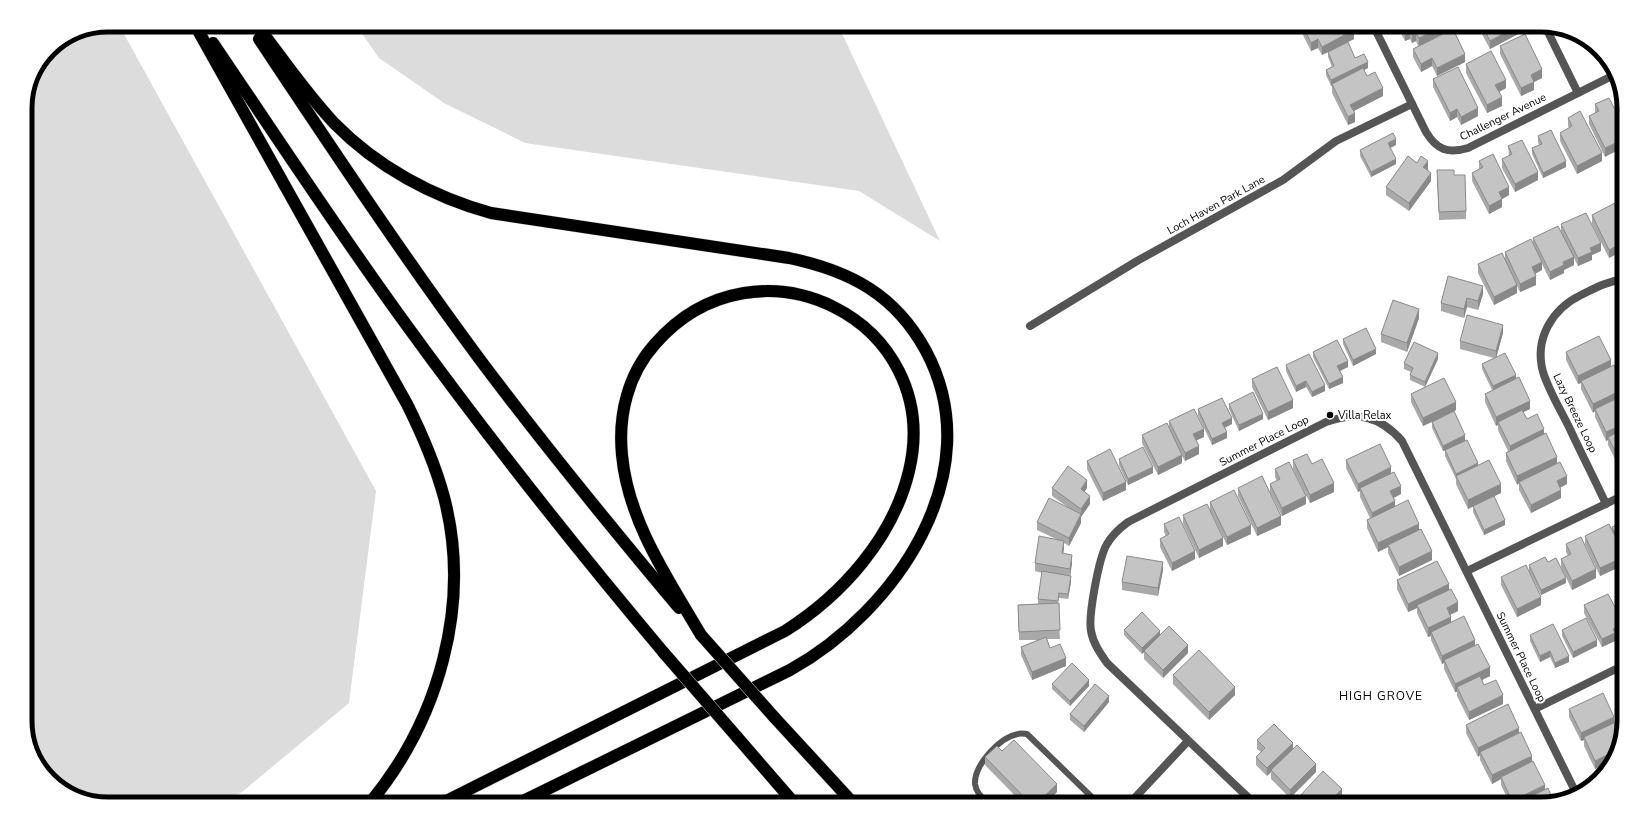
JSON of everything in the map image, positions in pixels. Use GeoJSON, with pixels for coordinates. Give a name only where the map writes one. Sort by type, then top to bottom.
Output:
{"type":"FeatureCollection","features":[{"type":"Feature","properties":{"kind":"highway"},"geometry":{"type":"LineString","coordinates":[[199,32],[407,404],[429,450],[444,498],[453,554],[454,582],[452,607],[442,664],[433,694],[422,722],[410,746],[394,772],[375,797]]}},
{"type":"Feature","properties":{"kind":"highway"},"geometry":{"type":"LineString","coordinates":[[206,32],[364,265],[448,382],[542,505],[664,653],[789,797]]}},
{"type":"Feature","properties":{"kind":"highway"},"geometry":{"type":"LineString","coordinates":[[254,32],[396,243],[481,360],[572,478],[702,635],[774,717],[848,797]]}},
{"type":"Feature","properties":{"kind":"highway"},"geometry":{"type":"LineString","coordinates":[[262,32],[301,83],[335,123],[376,158],[423,188],[446,199],[505,216],[789,258],[815,264],[842,273],[863,284],[895,309],[920,342],[936,375],[945,406],[948,428],[947,451],[940,489],[930,516],[911,554],[892,583],[868,611],[826,648],[790,670],[531,797]]}},
{"type":"Feature","properties":{"kind":"highway"},"geometry":{"type":"LineString","coordinates":[[454,797],[785,631],[809,615],[832,596],[871,550],[898,503],[907,479],[912,458],[914,438],[910,404],[903,383],[892,360],[870,333],[845,313],[811,297],[792,292],[770,290],[746,292],[722,297],[700,306],[681,318],[664,333],[638,368],[628,390],[623,411],[621,434],[623,463],[633,506],[653,551],[702,635]]}},
{"type":"Feature","properties":{"kind":"street","name":"Challenger Avenue"},"geometry":{"type":"LineString","coordinates":[[1376,32],[1430,140],[1440,148],[1453,151],[1468,148],[1610,77]]}},
{"type":"Feature","properties":{"kind":"street"},"geometry":{"type":"LineString","coordinates":[[1548,32],[1578,92]]}},
{"type":"Feature","properties":{"kind":"street","name":"Loch Haven Park Lane"},"geometry":{"type":"LineString","coordinates":[[1030,326],[1112,275],[1283,180],[1336,141],[1412,104]]}},
{"type":"Feature","properties":{"kind":"street","name":"Lazy Breeze Loop"},"geometry":{"type":"LineString","coordinates":[[1606,504],[1547,382],[1541,360],[1541,349],[1542,338],[1548,324],[1556,312],[1566,304],[1604,284],[1617,281]]}},
{"type":"Feature","properties":{"kind":"street","name":"Summer Place Loop"},"geometry":{"type":"LineString","coordinates":[[1248,797],[1107,663],[1099,653],[1091,630],[1090,618],[1102,553],[1112,535],[1128,522],[1326,422],[1345,417],[1364,416],[1384,424],[1402,441],[1574,789]]}},
{"type":"Feature","properties":{"kind":"street"},"geometry":{"type":"LineString","coordinates":[[1467,571],[1617,498]]}},
{"type":"Feature","properties":{"kind":"street"},"geometry":{"type":"LineString","coordinates":[[1535,709],[1617,668]]}},
{"type":"Feature","properties":{"kind":"street"},"geometry":{"type":"LineString","coordinates":[[1136,797],[1188,741]]}},
{"type":"Feature","properties":{"kind":"lane"},"geometry":{"type":"LineString","coordinates":[[981,797],[978,794],[975,785],[979,767],[986,756],[1009,738],[1018,734],[1027,734],[1092,797]]}},
{"type":"Feature","properties":{"kind":"shaded area"},"geometry":{"type":"Polygon","coordinates":[[[123,32],[376,491],[349,703],[242,792],[232,797],[94,796],[66,784],[51,771],[40,754],[33,735],[32,103],[38,79],[42,70],[54,54],[70,42],[84,36],[99,33],[123,32]]]}},
{"type":"Feature","properties":{"kind":"shaded area"},"geometry":{"type":"Polygon","coordinates":[[[361,32],[841,32],[940,241],[859,191],[525,143],[444,103],[379,58],[361,32]]]}},
{"type":"Feature","properties":{"kind":"building"},"geometry":{"type":"Polygon","coordinates":[[[1306,32],[1350,32],[1322,47],[1318,39],[1311,43],[1306,32]]]}},
{"type":"Feature","properties":{"kind":"building"},"geometry":{"type":"Polygon","coordinates":[[[1410,32],[1432,32],[1419,38],[1416,33],[1412,35],[1410,32]]]}},
{"type":"Feature","properties":{"kind":"building"},"geometry":{"type":"Polygon","coordinates":[[[1447,32],[1454,32],[1465,54],[1437,68],[1432,58],[1421,64],[1413,49],[1447,32]]]}},
{"type":"Feature","properties":{"kind":"building"},"geometry":{"type":"Polygon","coordinates":[[[1486,32],[1507,32],[1490,41],[1486,32]]]}},
{"type":"Feature","properties":{"kind":"building"},"geometry":{"type":"Polygon","coordinates":[[[1525,34],[1542,69],[1531,75],[1534,82],[1521,88],[1500,46],[1525,34]]]}},
{"type":"Feature","properties":{"kind":"building"},"geometry":{"type":"Polygon","coordinates":[[[1348,42],[1355,58],[1364,54],[1368,62],[1331,80],[1326,70],[1334,66],[1328,52],[1348,42]]]}},
{"type":"Feature","properties":{"kind":"building"},"geometry":{"type":"Polygon","coordinates":[[[1491,51],[1506,80],[1495,85],[1502,97],[1487,105],[1466,64],[1491,51]]]}},
{"type":"Feature","properties":{"kind":"building"},"geometry":{"type":"Polygon","coordinates":[[[1458,67],[1478,108],[1461,117],[1457,109],[1450,113],[1433,79],[1458,67]]]}},
{"type":"Feature","properties":{"kind":"building"},"geometry":{"type":"Polygon","coordinates":[[[1363,68],[1367,76],[1375,72],[1383,88],[1350,105],[1355,113],[1348,117],[1332,84],[1363,68]]]}},
{"type":"Feature","properties":{"kind":"building"},"geometry":{"type":"Polygon","coordinates":[[[1609,98],[1617,113],[1617,142],[1605,148],[1589,116],[1599,111],[1595,104],[1609,98]]]}},
{"type":"Feature","properties":{"kind":"building"},"geometry":{"type":"Polygon","coordinates":[[[1580,111],[1602,153],[1577,166],[1560,133],[1572,126],[1568,118],[1580,111]]]}},
{"type":"Feature","properties":{"kind":"building"},"geometry":{"type":"Polygon","coordinates":[[[1551,130],[1566,161],[1543,173],[1532,148],[1542,144],[1538,136],[1551,130]]]}},
{"type":"Feature","properties":{"kind":"building"},"geometry":{"type":"Polygon","coordinates":[[[1393,133],[1396,139],[1388,143],[1396,159],[1371,172],[1360,150],[1393,133]]]}},
{"type":"Feature","properties":{"kind":"building"},"geometry":{"type":"Polygon","coordinates":[[[1522,140],[1538,172],[1515,184],[1502,159],[1512,154],[1508,146],[1522,140]]]}},
{"type":"Feature","properties":{"kind":"building"},"geometry":{"type":"Polygon","coordinates":[[[1493,154],[1509,187],[1499,192],[1502,199],[1489,206],[1472,173],[1483,167],[1479,161],[1493,154]]]}},
{"type":"Feature","properties":{"kind":"building"},"geometry":{"type":"Polygon","coordinates":[[[1408,156],[1417,163],[1421,156],[1428,161],[1423,167],[1431,173],[1409,203],[1386,187],[1408,156]]]}},
{"type":"Feature","properties":{"kind":"building"},"geometry":{"type":"Polygon","coordinates":[[[1437,170],[1454,170],[1454,175],[1465,175],[1466,211],[1439,212],[1437,170]]]}},
{"type":"Feature","properties":{"kind":"building"},"geometry":{"type":"Polygon","coordinates":[[[1615,203],[1617,207],[1617,246],[1609,250],[1592,215],[1615,203]]]}},
{"type":"Feature","properties":{"kind":"building"},"geometry":{"type":"Polygon","coordinates":[[[1586,213],[1601,243],[1590,248],[1592,252],[1578,258],[1561,224],[1586,213]]]}},
{"type":"Feature","properties":{"kind":"building"},"geometry":{"type":"Polygon","coordinates":[[[1558,226],[1574,257],[1563,262],[1564,265],[1550,272],[1533,238],[1558,226]]]}},
{"type":"Feature","properties":{"kind":"building"},"geometry":{"type":"Polygon","coordinates":[[[1531,239],[1542,262],[1532,267],[1536,276],[1520,284],[1505,252],[1531,239]]]}},
{"type":"Feature","properties":{"kind":"building"},"geometry":{"type":"Polygon","coordinates":[[[1502,253],[1517,285],[1494,297],[1478,264],[1502,253]]]}},
{"type":"Feature","properties":{"kind":"building"},"geometry":{"type":"Polygon","coordinates":[[[1448,276],[1483,286],[1478,301],[1467,298],[1464,309],[1441,303],[1448,276]]]}},
{"type":"Feature","properties":{"kind":"building"},"geometry":{"type":"Polygon","coordinates":[[[1393,300],[1419,309],[1407,343],[1381,334],[1393,300]]]}},
{"type":"Feature","properties":{"kind":"building"},"geometry":{"type":"Polygon","coordinates":[[[1467,315],[1503,325],[1496,351],[1460,341],[1467,315]]]}},
{"type":"Feature","properties":{"kind":"building"},"geometry":{"type":"Polygon","coordinates":[[[1366,328],[1376,349],[1353,360],[1343,339],[1366,328]]]}},
{"type":"Feature","properties":{"kind":"building"},"geometry":{"type":"Polygon","coordinates":[[[1599,336],[1611,360],[1578,376],[1566,352],[1599,336]]]}},
{"type":"Feature","properties":{"kind":"building"},"geometry":{"type":"Polygon","coordinates":[[[1337,340],[1348,361],[1337,366],[1343,377],[1329,384],[1313,352],[1337,340]]]}},
{"type":"Feature","properties":{"kind":"building"},"geometry":{"type":"Polygon","coordinates":[[[1414,342],[1438,353],[1425,382],[1410,375],[1413,368],[1404,363],[1414,342]]]}},
{"type":"Feature","properties":{"kind":"building"},"geometry":{"type":"Polygon","coordinates":[[[1505,353],[1516,375],[1493,386],[1482,364],[1505,353]]]}},
{"type":"Feature","properties":{"kind":"building"},"geometry":{"type":"Polygon","coordinates":[[[1309,354],[1325,385],[1312,392],[1306,381],[1296,386],[1286,365],[1309,354]]]}},
{"type":"Feature","properties":{"kind":"building"},"geometry":{"type":"Polygon","coordinates":[[[1614,365],[1617,371],[1617,392],[1593,404],[1581,381],[1614,365]]]}},
{"type":"Feature","properties":{"kind":"building"},"geometry":{"type":"Polygon","coordinates":[[[1277,367],[1293,400],[1268,412],[1252,379],[1277,367]]]}},
{"type":"Feature","properties":{"kind":"building"},"geometry":{"type":"Polygon","coordinates":[[[1519,377],[1530,401],[1496,417],[1485,394],[1519,377]]]}},
{"type":"Feature","properties":{"kind":"building"},"geometry":{"type":"Polygon","coordinates":[[[1444,378],[1456,402],[1423,418],[1411,394],[1444,378]]]}},
{"type":"Feature","properties":{"kind":"building"},"geometry":{"type":"Polygon","coordinates":[[[1253,392],[1263,414],[1239,425],[1229,404],[1253,392]]]}},
{"type":"Feature","properties":{"kind":"building"},"geometry":{"type":"Polygon","coordinates":[[[1222,398],[1232,418],[1222,423],[1227,432],[1212,439],[1198,409],[1222,398]]]}},
{"type":"Feature","properties":{"kind":"building"},"geometry":{"type":"Polygon","coordinates":[[[1617,398],[1617,427],[1606,432],[1595,409],[1617,398]]]}},
{"type":"Feature","properties":{"kind":"building"},"geometry":{"type":"Polygon","coordinates":[[[1194,409],[1204,429],[1193,434],[1199,446],[1185,453],[1169,421],[1194,409]]]}},
{"type":"Feature","properties":{"kind":"building"},"geometry":{"type":"Polygon","coordinates":[[[1522,410],[1527,419],[1537,414],[1544,429],[1510,446],[1498,422],[1522,410]]]}},
{"type":"Feature","properties":{"kind":"building"},"geometry":{"type":"Polygon","coordinates":[[[1454,411],[1465,435],[1443,446],[1432,422],[1454,411]]]}},
{"type":"Feature","properties":{"kind":"building"},"geometry":{"type":"Polygon","coordinates":[[[1167,423],[1182,455],[1158,467],[1142,435],[1167,423]]]}},
{"type":"Feature","properties":{"kind":"building"},"geometry":{"type":"Polygon","coordinates":[[[1617,432],[1617,455],[1608,437],[1617,432]]]}},
{"type":"Feature","properties":{"kind":"building"},"geometry":{"type":"Polygon","coordinates":[[[1546,433],[1557,457],[1517,476],[1506,453],[1546,433]]]}},
{"type":"Feature","properties":{"kind":"building"},"geometry":{"type":"Polygon","coordinates":[[[1467,440],[1478,463],[1456,474],[1445,450],[1467,440]]]}},
{"type":"Feature","properties":{"kind":"building"},"geometry":{"type":"Polygon","coordinates":[[[1380,444],[1391,467],[1358,484],[1346,460],[1380,444]]]}},
{"type":"Feature","properties":{"kind":"building"},"geometry":{"type":"Polygon","coordinates":[[[1143,447],[1153,467],[1128,479],[1119,459],[1143,447]]]}},
{"type":"Feature","properties":{"kind":"building"},"geometry":{"type":"Polygon","coordinates":[[[1110,449],[1126,482],[1103,493],[1087,461],[1110,449]]]}},
{"type":"Feature","properties":{"kind":"building"},"geometry":{"type":"Polygon","coordinates":[[[1307,454],[1312,464],[1322,459],[1334,483],[1310,495],[1293,460],[1307,454]]]}},
{"type":"Feature","properties":{"kind":"building"},"geometry":{"type":"Polygon","coordinates":[[[1489,460],[1501,484],[1468,500],[1456,476],[1489,460]]]}},
{"type":"Feature","properties":{"kind":"building"},"geometry":{"type":"Polygon","coordinates":[[[1289,462],[1306,496],[1282,508],[1270,484],[1280,479],[1275,469],[1289,462]]]}},
{"type":"Feature","properties":{"kind":"building"},"geometry":{"type":"Polygon","coordinates":[[[1560,462],[1567,476],[1557,481],[1561,490],[1531,505],[1519,482],[1560,462]]]}},
{"type":"Feature","properties":{"kind":"building"},"geometry":{"type":"Polygon","coordinates":[[[1068,466],[1087,480],[1081,489],[1090,496],[1081,509],[1052,488],[1068,466]]]}},
{"type":"Feature","properties":{"kind":"building"},"geometry":{"type":"Polygon","coordinates":[[[1394,472],[1401,486],[1390,491],[1395,501],[1372,513],[1360,488],[1394,472]]]}},
{"type":"Feature","properties":{"kind":"building"},"geometry":{"type":"Polygon","coordinates":[[[1262,476],[1281,516],[1257,528],[1238,488],[1262,476]]]}},
{"type":"Feature","properties":{"kind":"building"},"geometry":{"type":"Polygon","coordinates":[[[1234,490],[1251,525],[1227,537],[1210,502],[1234,490]]]}},
{"type":"Feature","properties":{"kind":"building"},"geometry":{"type":"Polygon","coordinates":[[[1494,496],[1505,520],[1484,530],[1473,506],[1494,496]]]}},
{"type":"Feature","properties":{"kind":"building"},"geometry":{"type":"Polygon","coordinates":[[[1049,498],[1081,514],[1069,538],[1037,522],[1049,498]]]}},
{"type":"Feature","properties":{"kind":"building"},"geometry":{"type":"Polygon","coordinates":[[[1408,500],[1419,524],[1378,543],[1367,520],[1408,500]]]}},
{"type":"Feature","properties":{"kind":"building"},"geometry":{"type":"Polygon","coordinates":[[[1207,504],[1223,538],[1199,550],[1183,515],[1207,504]]]}},
{"type":"Feature","properties":{"kind":"building"},"geometry":{"type":"Polygon","coordinates":[[[1179,517],[1195,551],[1172,563],[1160,539],[1169,534],[1164,524],[1179,517]]]}},
{"type":"Feature","properties":{"kind":"building"},"geometry":{"type":"Polygon","coordinates":[[[1609,524],[1617,540],[1617,560],[1600,568],[1585,536],[1609,524]]]}},
{"type":"Feature","properties":{"kind":"building"},"geometry":{"type":"Polygon","coordinates":[[[1617,524],[1617,537],[1612,527],[1617,524]]]}},
{"type":"Feature","properties":{"kind":"building"},"geometry":{"type":"Polygon","coordinates":[[[1421,529],[1432,551],[1399,567],[1388,545],[1421,529]]]}},
{"type":"Feature","properties":{"kind":"building"},"geometry":{"type":"Polygon","coordinates":[[[1039,536],[1064,541],[1062,553],[1072,555],[1070,569],[1035,563],[1039,536]]]}},
{"type":"Feature","properties":{"kind":"building"},"geometry":{"type":"Polygon","coordinates":[[[1581,537],[1596,569],[1572,581],[1561,559],[1571,554],[1566,544],[1581,537]]]}},
{"type":"Feature","properties":{"kind":"building"},"geometry":{"type":"Polygon","coordinates":[[[1127,556],[1163,562],[1158,588],[1122,582],[1127,556]]]}},
{"type":"Feature","properties":{"kind":"building"},"geometry":{"type":"Polygon","coordinates":[[[1545,557],[1548,562],[1556,558],[1566,578],[1541,590],[1529,565],[1545,557]]]}},
{"type":"Feature","properties":{"kind":"building"},"geometry":{"type":"Polygon","coordinates":[[[1437,561],[1449,584],[1408,604],[1397,580],[1437,561]]]}},
{"type":"Feature","properties":{"kind":"building"},"geometry":{"type":"Polygon","coordinates":[[[1526,565],[1541,597],[1517,609],[1501,577],[1526,565]]]}},
{"type":"Feature","properties":{"kind":"building"},"geometry":{"type":"Polygon","coordinates":[[[1042,571],[1071,576],[1068,594],[1059,593],[1058,601],[1038,599],[1042,571]]]}},
{"type":"Feature","properties":{"kind":"building"},"geometry":{"type":"Polygon","coordinates":[[[1451,589],[1458,602],[1447,608],[1451,617],[1428,628],[1417,605],[1451,589]]]}},
{"type":"Feature","properties":{"kind":"building"},"geometry":{"type":"Polygon","coordinates":[[[1608,594],[1617,611],[1617,627],[1613,629],[1615,633],[1602,639],[1584,605],[1608,594]]]}},
{"type":"Feature","properties":{"kind":"building"},"geometry":{"type":"Polygon","coordinates":[[[1059,603],[1060,630],[1019,632],[1018,605],[1059,603]]]}},
{"type":"Feature","properties":{"kind":"building"},"geometry":{"type":"Polygon","coordinates":[[[1142,612],[1160,631],[1142,648],[1124,630],[1142,612]]]}},
{"type":"Feature","properties":{"kind":"building"},"geometry":{"type":"Polygon","coordinates":[[[1464,616],[1475,640],[1442,656],[1431,632],[1464,616]]]}},
{"type":"Feature","properties":{"kind":"building"},"geometry":{"type":"Polygon","coordinates":[[[1586,618],[1597,640],[1573,652],[1562,630],[1586,618]]]}},
{"type":"Feature","properties":{"kind":"building"},"geometry":{"type":"Polygon","coordinates":[[[1553,624],[1569,656],[1555,663],[1550,651],[1540,656],[1530,635],[1553,624]]]}},
{"type":"Feature","properties":{"kind":"building"},"geometry":{"type":"Polygon","coordinates":[[[1169,626],[1188,645],[1163,670],[1144,651],[1169,626]]]}},
{"type":"Feature","properties":{"kind":"building"},"geometry":{"type":"Polygon","coordinates":[[[1046,637],[1050,648],[1060,644],[1066,658],[1032,672],[1021,647],[1046,637]]]}},
{"type":"Feature","properties":{"kind":"building"},"geometry":{"type":"Polygon","coordinates":[[[1478,644],[1490,667],[1455,684],[1444,660],[1478,644]]]}},
{"type":"Feature","properties":{"kind":"building"},"geometry":{"type":"Polygon","coordinates":[[[1199,650],[1235,687],[1209,712],[1173,675],[1199,650]]]}},
{"type":"Feature","properties":{"kind":"building"},"geometry":{"type":"Polygon","coordinates":[[[1072,663],[1089,680],[1070,701],[1052,684],[1072,663]]]}},
{"type":"Feature","properties":{"kind":"building"},"geometry":{"type":"Polygon","coordinates":[[[1480,676],[1484,685],[1496,680],[1503,695],[1469,712],[1457,687],[1480,676]]]}},
{"type":"Feature","properties":{"kind":"building"},"geometry":{"type":"Polygon","coordinates":[[[1095,684],[1109,696],[1084,726],[1070,714],[1095,684]]]}},
{"type":"Feature","properties":{"kind":"building"},"geometry":{"type":"Polygon","coordinates":[[[1603,693],[1614,717],[1581,733],[1569,709],[1603,693]]]}},
{"type":"Feature","properties":{"kind":"building"},"geometry":{"type":"Polygon","coordinates":[[[1508,704],[1519,728],[1478,748],[1466,725],[1508,704]]]}},
{"type":"Feature","properties":{"kind":"building"},"geometry":{"type":"Polygon","coordinates":[[[1616,722],[1617,723],[1614,740],[1609,754],[1595,761],[1584,737],[1616,722]]]}},
{"type":"Feature","properties":{"kind":"building"},"geometry":{"type":"Polygon","coordinates":[[[1274,724],[1293,743],[1267,768],[1256,757],[1265,748],[1257,740],[1274,724]]]}},
{"type":"Feature","properties":{"kind":"building"},"geometry":{"type":"Polygon","coordinates":[[[1521,732],[1532,756],[1492,775],[1480,752],[1521,732]]]}},
{"type":"Feature","properties":{"kind":"building"},"geometry":{"type":"Polygon","coordinates":[[[1014,740],[1057,784],[1043,797],[1024,797],[985,757],[997,746],[1002,751],[1014,740]]]}},
{"type":"Feature","properties":{"kind":"building"},"geometry":{"type":"Polygon","coordinates":[[[1297,745],[1316,764],[1290,790],[1271,770],[1297,745]]]}},
{"type":"Feature","properties":{"kind":"building"},"geometry":{"type":"Polygon","coordinates":[[[1533,761],[1545,785],[1520,797],[1510,797],[1501,777],[1533,761]]]}},
{"type":"Feature","properties":{"kind":"building"},"geometry":{"type":"Polygon","coordinates":[[[1323,771],[1342,789],[1334,797],[1299,797],[1323,771]]]}},
{"type":"Feature","properties":{"kind":"building"},"geometry":{"type":"Polygon","coordinates":[[[1548,788],[1551,796],[1540,797],[1530,797],[1548,788]]]}},
{"type":"Feature","properties":{"kind":"place","name":"Villa Relax"},"geometry":{"type":"Point","coordinates":[1330,415]}},
{"type":"Feature","properties":{"kind":"district","name":"HIGH GROVE"},"geometry":{"type":"Point","coordinates":[1381,696]}}]}
